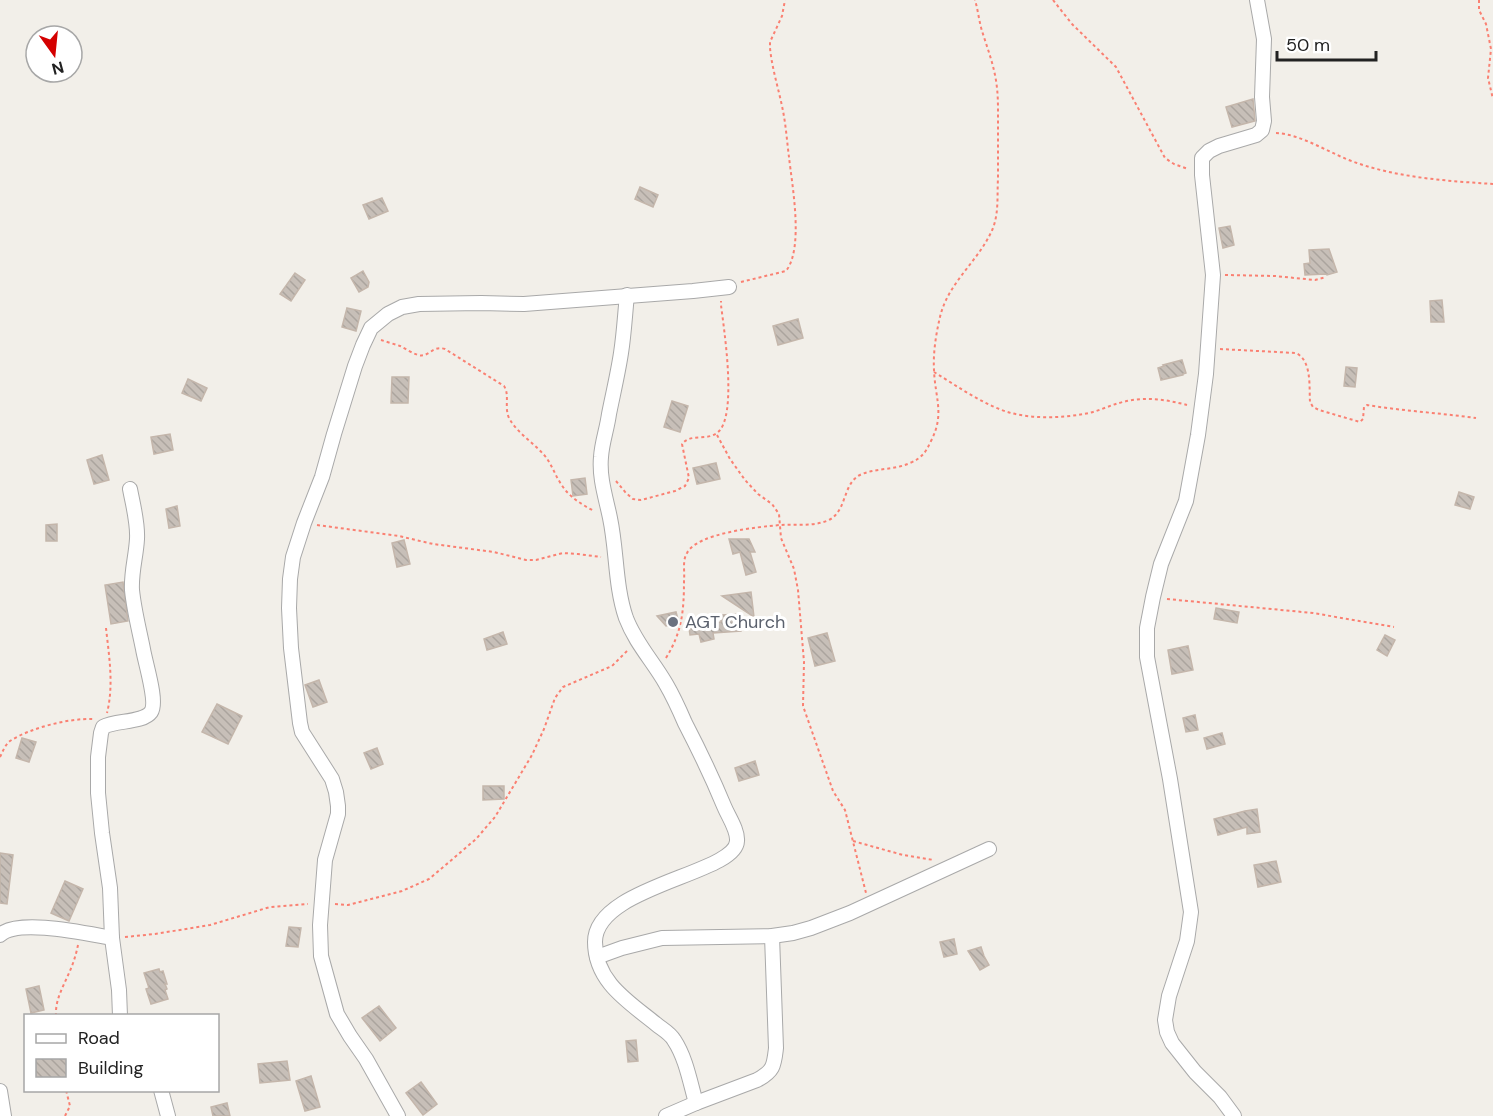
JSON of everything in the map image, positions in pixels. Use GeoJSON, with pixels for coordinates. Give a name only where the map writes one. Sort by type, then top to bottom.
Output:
{"type":"FeatureCollection","features":[{"type":"Feature","properties":{"kind":"street"},"geometry":{"type":"LineString","coordinates":[[1234,1116],[1220,1097],[1195,1072],[1172,1043],[1167,1032],[1169,996],[1187,941],[1191,912],[1170,779],[1147,657],[1147,628],[1161,564],[1186,501],[1202,408],[1213,275],[1202,158],[1219,146],[1256,135],[1262,130],[1264,121],[1262,97],[1264,39],[1257,0]]}},
{"type":"Feature","properties":{"kind":"street"},"geometry":{"type":"LineString","coordinates":[[398,1116],[337,1014],[321,956],[320,925],[325,860],[338,814],[338,806],[332,779],[302,732],[291,648],[289,608],[293,557],[322,477],[345,398],[367,337],[371,328],[388,314],[402,307],[419,304],[524,304],[729,287]]}},
{"type":"Feature","properties":{"kind":"street"},"geometry":{"type":"LineString","coordinates":[[627,295],[621,351],[601,455],[604,493],[616,558],[620,600],[635,639],[672,694],[734,827],[737,841],[729,855],[639,894],[619,906],[605,918],[597,929],[595,939],[597,957],[604,976],[614,990],[672,1037],[682,1054],[696,1103]]}},
{"type":"Feature","properties":{"kind":"street"},"geometry":{"type":"LineString","coordinates":[[120,1014],[112,938],[110,888],[98,793],[98,757],[104,724],[145,717],[153,706],[132,590],[132,570],[137,539],[130,489]]}},
{"type":"Feature","properties":{"kind":"street"},"geometry":{"type":"LineString","coordinates":[[597,957],[622,948],[662,939],[772,936],[793,933],[840,917],[989,849]]}},
{"type":"Feature","properties":{"kind":"street"},"geometry":{"type":"LineString","coordinates":[[0,935],[12,928],[25,927],[68,929],[112,938]]}},
{"type":"Feature","properties":{"kind":"street"},"geometry":{"type":"LineString","coordinates":[[666,1116],[757,1080],[767,1075],[774,1065],[776,1048],[772,936]]}},
{"type":"Feature","properties":{"kind":"street"},"geometry":{"type":"LineString","coordinates":[[0,1091],[4,1116]]}},
{"type":"Feature","properties":{"kind":"street"},"geometry":{"type":"LineString","coordinates":[[162,1092],[168,1116]]}},
{"type":"Feature","properties":{"kind":"path"},"geometry":{"type":"LineString","coordinates":[[658,671],[679,633],[683,606],[684,564],[686,554],[696,544],[715,536],[781,525],[817,524],[828,520],[834,516],[842,504],[849,483],[861,474],[910,464],[925,454],[938,427],[939,415],[934,372],[935,345],[941,314],[952,288],[985,244],[997,218],[998,90],[975,0]]}},
{"type":"Feature","properties":{"kind":"path"},"geometry":{"type":"LineString","coordinates":[[1053,0],[1072,24],[1116,67],[1165,158],[1202,175]]}},
{"type":"Feature","properties":{"kind":"path"},"geometry":{"type":"LineString","coordinates":[[1479,0],[1479,10],[1486,24],[1491,49],[1488,78],[1493,99]]}},
{"type":"Feature","properties":{"kind":"path"},"geometry":{"type":"LineString","coordinates":[[1262,130],[1281,133],[1356,163],[1395,174],[1493,184]]}},
{"type":"Feature","properties":{"kind":"path"},"geometry":{"type":"LineString","coordinates":[[1213,275],[1275,276],[1315,280],[1326,277]]}},
{"type":"Feature","properties":{"kind":"path"},"geometry":{"type":"LineString","coordinates":[[367,337],[398,345],[418,355],[427,354],[435,348],[446,350],[504,386],[507,390],[507,411],[510,420],[545,456],[567,492],[573,499],[610,518]]}},
{"type":"Feature","properties":{"kind":"path"},"geometry":{"type":"LineString","coordinates":[[1208,348],[1296,353],[1302,356],[1307,364],[1313,407],[1360,422],[1363,419],[1364,407],[1367,405],[1476,418]]}},
{"type":"Feature","properties":{"kind":"path"},"geometry":{"type":"LineString","coordinates":[[934,372],[990,404],[1011,413],[1038,417],[1081,415],[1138,399],[1159,399],[1202,408]]}},
{"type":"Feature","properties":{"kind":"path"},"geometry":{"type":"LineString","coordinates":[[716,434],[745,480],[758,494],[772,504],[779,514],[781,538],[794,569],[798,590],[804,662],[803,706],[833,790],[845,810],[870,904]]}},
{"type":"Feature","properties":{"kind":"path"},"geometry":{"type":"LineString","coordinates":[[304,523],[399,536],[433,544],[494,552],[526,560],[563,554],[616,558]]}},
{"type":"Feature","properties":{"kind":"path"},"geometry":{"type":"LineString","coordinates":[[1153,597],[1313,613],[1394,627]]}},
{"type":"Feature","properties":{"kind":"path"},"geometry":{"type":"LineString","coordinates":[[0,757],[4,747],[26,733],[79,719],[104,724],[111,695],[106,628]]}},
{"type":"Feature","properties":{"kind":"path"},"geometry":{"type":"LineString","coordinates":[[112,938],[210,925],[270,907],[294,904],[348,905],[402,891],[429,879],[476,839],[495,817],[532,755],[555,698],[563,687],[612,666],[625,654],[635,639]]}},
{"type":"Feature","properties":{"kind":"path"},"geometry":{"type":"LineString","coordinates":[[853,842],[903,855],[957,864]]}},
{"type":"Feature","properties":{"kind":"path"},"geometry":{"type":"LineString","coordinates":[[56,1014],[57,999],[74,960],[81,932]]}},
{"type":"Feature","properties":{"kind":"path"},"geometry":{"type":"LineString","coordinates":[[65,1116],[70,1106],[66,1092]]}},
{"type":"Feature","properties":{"kind":"building"},"geometry":{"type":"Polygon","coordinates":[[[1253,99],[1255,121],[1232,127],[1226,107],[1253,99]]]}},
{"type":"Feature","properties":{"kind":"building"},"geometry":{"type":"Polygon","coordinates":[[[640,187],[658,195],[653,207],[635,199],[640,187]]]}},
{"type":"Feature","properties":{"kind":"building"},"geometry":{"type":"Polygon","coordinates":[[[382,198],[388,211],[369,219],[363,205],[382,198]]]}},
{"type":"Feature","properties":{"kind":"building"},"geometry":{"type":"Polygon","coordinates":[[[1230,226],[1234,245],[1223,248],[1219,228],[1230,226]]]}},
{"type":"Feature","properties":{"kind":"building"},"geometry":{"type":"Polygon","coordinates":[[[1329,249],[1337,272],[1327,275],[1305,275],[1304,264],[1310,263],[1309,250],[1329,249]]]}},
{"type":"Feature","properties":{"kind":"building"},"geometry":{"type":"Polygon","coordinates":[[[363,271],[369,282],[368,287],[359,292],[351,278],[363,271]]]}},
{"type":"Feature","properties":{"kind":"building"},"geometry":{"type":"Polygon","coordinates":[[[295,273],[305,280],[291,301],[280,294],[295,273]]]}},
{"type":"Feature","properties":{"kind":"building"},"geometry":{"type":"Polygon","coordinates":[[[1442,300],[1444,322],[1431,322],[1430,301],[1442,300]]]}},
{"type":"Feature","properties":{"kind":"building"},"geometry":{"type":"Polygon","coordinates":[[[347,308],[361,311],[356,331],[342,327],[347,308]]]}},
{"type":"Feature","properties":{"kind":"building"},"geometry":{"type":"Polygon","coordinates":[[[798,319],[803,338],[778,345],[773,326],[798,319]]]}},
{"type":"Feature","properties":{"kind":"building"},"geometry":{"type":"Polygon","coordinates":[[[1182,360],[1186,373],[1161,380],[1158,368],[1182,360]]]}},
{"type":"Feature","properties":{"kind":"building"},"geometry":{"type":"Polygon","coordinates":[[[1346,367],[1357,368],[1355,387],[1344,386],[1346,367]]]}},
{"type":"Feature","properties":{"kind":"building"},"geometry":{"type":"Polygon","coordinates":[[[392,377],[409,377],[408,403],[391,403],[392,377]]]}},
{"type":"Feature","properties":{"kind":"building"},"geometry":{"type":"Polygon","coordinates":[[[188,379],[207,388],[201,401],[182,393],[188,379]]]}},
{"type":"Feature","properties":{"kind":"building"},"geometry":{"type":"Polygon","coordinates":[[[672,401],[688,406],[680,432],[664,427],[672,401]]]}},
{"type":"Feature","properties":{"kind":"building"},"geometry":{"type":"Polygon","coordinates":[[[170,434],[173,450],[154,454],[151,437],[170,434]]]}},
{"type":"Feature","properties":{"kind":"building"},"geometry":{"type":"Polygon","coordinates":[[[102,455],[109,480],[94,484],[87,460],[102,455]]]}},
{"type":"Feature","properties":{"kind":"building"},"geometry":{"type":"Polygon","coordinates":[[[716,463],[720,479],[697,484],[693,468],[716,463]]]}},
{"type":"Feature","properties":{"kind":"building"},"geometry":{"type":"Polygon","coordinates":[[[585,478],[587,494],[573,496],[571,480],[585,478]]]}},
{"type":"Feature","properties":{"kind":"building"},"geometry":{"type":"Polygon","coordinates":[[[1459,492],[1474,497],[1470,509],[1455,505],[1459,492]]]}},
{"type":"Feature","properties":{"kind":"building"},"geometry":{"type":"Polygon","coordinates":[[[177,506],[180,526],[169,528],[166,509],[177,506]]]}},
{"type":"Feature","properties":{"kind":"building"},"geometry":{"type":"Polygon","coordinates":[[[57,524],[57,541],[46,541],[46,525],[57,524]]]}},
{"type":"Feature","properties":{"kind":"building"},"geometry":{"type":"Polygon","coordinates":[[[729,539],[749,539],[755,552],[750,552],[756,572],[746,575],[740,552],[733,554],[729,539]]]}},
{"type":"Feature","properties":{"kind":"building"},"geometry":{"type":"Polygon","coordinates":[[[404,540],[410,564],[397,567],[392,543],[404,540]]]}},
{"type":"Feature","properties":{"kind":"building"},"geometry":{"type":"Polygon","coordinates":[[[123,582],[128,621],[111,624],[105,585],[123,582]]]}},
{"type":"Feature","properties":{"kind":"building"},"geometry":{"type":"Polygon","coordinates":[[[751,592],[754,617],[722,596],[751,592]]]}},
{"type":"Feature","properties":{"kind":"building"},"geometry":{"type":"Polygon","coordinates":[[[1216,608],[1239,612],[1237,623],[1214,619],[1216,608]]]}},
{"type":"Feature","properties":{"kind":"building"},"geometry":{"type":"Polygon","coordinates":[[[676,612],[679,623],[666,626],[657,616],[676,612]]]}},
{"type":"Feature","properties":{"kind":"building"},"geometry":{"type":"Polygon","coordinates":[[[740,614],[741,631],[713,633],[714,639],[701,642],[699,634],[690,635],[689,628],[721,622],[721,615],[740,614]]]}},
{"type":"Feature","properties":{"kind":"building"},"geometry":{"type":"Polygon","coordinates":[[[503,632],[507,644],[487,650],[484,639],[503,632]]]}},
{"type":"Feature","properties":{"kind":"building"},"geometry":{"type":"Polygon","coordinates":[[[827,633],[835,661],[815,666],[808,638],[827,633]]]}},
{"type":"Feature","properties":{"kind":"building"},"geometry":{"type":"Polygon","coordinates":[[[1385,635],[1395,640],[1387,656],[1377,650],[1385,635]]]}},
{"type":"Feature","properties":{"kind":"building"},"geometry":{"type":"Polygon","coordinates":[[[1188,646],[1193,670],[1172,674],[1168,650],[1188,646]]]}},
{"type":"Feature","properties":{"kind":"building"},"geometry":{"type":"Polygon","coordinates":[[[319,680],[327,702],[313,707],[305,685],[319,680]]]}},
{"type":"Feature","properties":{"kind":"building"},"geometry":{"type":"Polygon","coordinates":[[[217,704],[242,716],[228,744],[202,732],[217,704]]]}},
{"type":"Feature","properties":{"kind":"building"},"geometry":{"type":"Polygon","coordinates":[[[1195,715],[1198,730],[1186,732],[1183,718],[1195,715]]]}},
{"type":"Feature","properties":{"kind":"building"},"geometry":{"type":"Polygon","coordinates":[[[1222,733],[1225,744],[1207,749],[1204,738],[1222,733]]]}},
{"type":"Feature","properties":{"kind":"building"},"geometry":{"type":"Polygon","coordinates":[[[22,738],[36,742],[29,762],[16,758],[22,738]]]}},
{"type":"Feature","properties":{"kind":"building"},"geometry":{"type":"Polygon","coordinates":[[[377,748],[383,764],[371,769],[364,753],[377,748]]]}},
{"type":"Feature","properties":{"kind":"building"},"geometry":{"type":"Polygon","coordinates":[[[755,761],[759,775],[739,781],[735,768],[755,761]]]}},
{"type":"Feature","properties":{"kind":"building"},"geometry":{"type":"Polygon","coordinates":[[[483,786],[504,786],[504,799],[483,800],[483,786]]]}},
{"type":"Feature","properties":{"kind":"building"},"geometry":{"type":"Polygon","coordinates":[[[1257,809],[1260,832],[1247,834],[1247,827],[1218,835],[1214,819],[1257,809]]]}},
{"type":"Feature","properties":{"kind":"building"},"geometry":{"type":"Polygon","coordinates":[[[0,853],[13,855],[7,904],[0,903],[0,853]]]}},
{"type":"Feature","properties":{"kind":"building"},"geometry":{"type":"Polygon","coordinates":[[[1276,861],[1281,882],[1258,887],[1254,865],[1276,861]]]}},
{"type":"Feature","properties":{"kind":"building"},"geometry":{"type":"Polygon","coordinates":[[[65,881],[83,889],[69,921],[51,913],[65,881]]]}},
{"type":"Feature","properties":{"kind":"building"},"geometry":{"type":"Polygon","coordinates":[[[289,927],[301,928],[298,947],[286,946],[289,927]]]}},
{"type":"Feature","properties":{"kind":"building"},"geometry":{"type":"Polygon","coordinates":[[[954,939],[957,954],[944,957],[940,942],[954,939]]]}},
{"type":"Feature","properties":{"kind":"building"},"geometry":{"type":"Polygon","coordinates":[[[981,947],[989,965],[980,970],[968,951],[981,947]]]}},
{"type":"Feature","properties":{"kind":"building"},"geometry":{"type":"Polygon","coordinates":[[[159,969],[160,972],[163,971],[167,984],[165,984],[167,989],[165,990],[168,999],[151,1004],[144,973],[159,969]]]}},
{"type":"Feature","properties":{"kind":"building"},"geometry":{"type":"Polygon","coordinates":[[[39,986],[44,1010],[31,1013],[26,989],[39,986]]]}},
{"type":"Feature","properties":{"kind":"building"},"geometry":{"type":"Polygon","coordinates":[[[379,1006],[396,1028],[380,1041],[362,1018],[379,1006]]]}},
{"type":"Feature","properties":{"kind":"building"},"geometry":{"type":"Polygon","coordinates":[[[636,1040],[638,1061],[628,1062],[626,1041],[636,1040]]]}},
{"type":"Feature","properties":{"kind":"building"},"geometry":{"type":"Polygon","coordinates":[[[287,1061],[290,1080],[260,1083],[258,1064],[287,1061]]]}},
{"type":"Feature","properties":{"kind":"building"},"geometry":{"type":"Polygon","coordinates":[[[311,1076],[320,1107],[305,1111],[296,1081],[311,1076]]]}},
{"type":"Feature","properties":{"kind":"building"},"geometry":{"type":"Polygon","coordinates":[[[421,1082],[437,1104],[423,1115],[406,1093],[421,1082]]]}},
{"type":"Feature","properties":{"kind":"building"},"geometry":{"type":"Polygon","coordinates":[[[227,1103],[230,1116],[213,1116],[211,1107],[227,1103]]]}},
{"type":"Feature","properties":{"kind":"place","name":"AGT Church"},"geometry":{"type":"Point","coordinates":[673,622]}}]}
